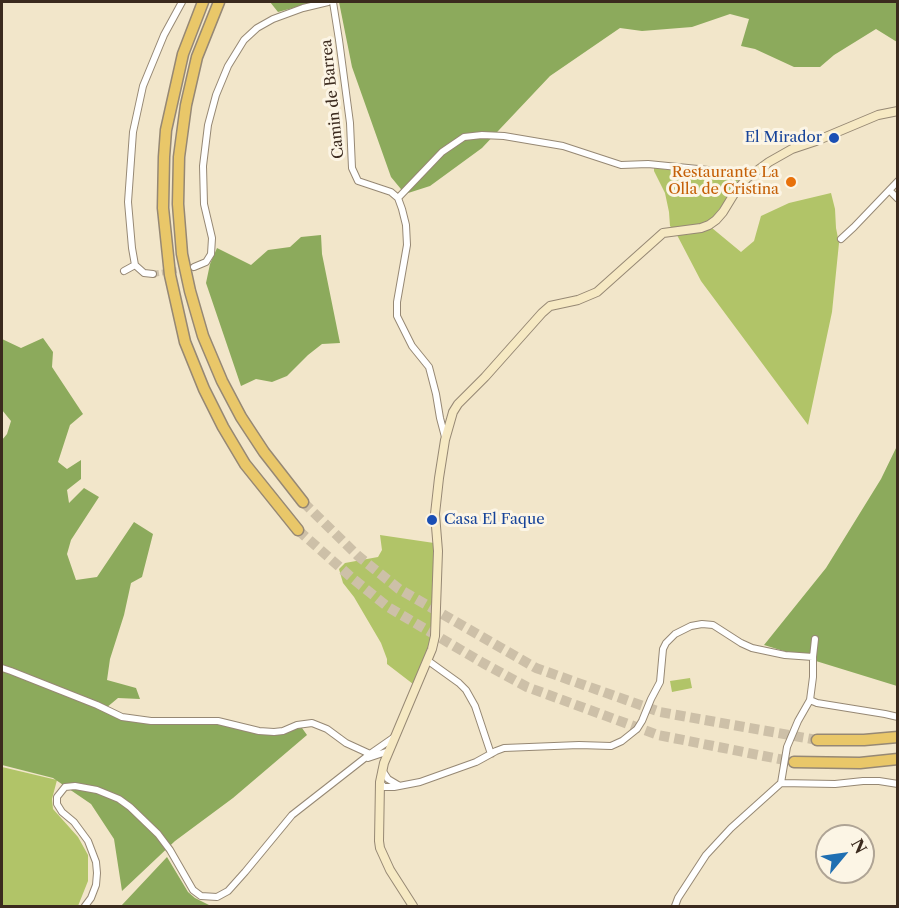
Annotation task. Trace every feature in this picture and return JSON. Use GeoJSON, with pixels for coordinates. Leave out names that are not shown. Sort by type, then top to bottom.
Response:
{"type":"FeatureCollection","features":[{"type":"Feature","properties":{"kind":"highway"},"geometry":{"type":"LineString","coordinates":[[203,2],[183,54],[166,130],[163,208],[170,275],[185,342],[204,389],[223,427],[245,464],[298,530]]}},
{"type":"Feature","properties":{"kind":"highway"},"geometry":{"type":"LineString","coordinates":[[219,2],[197,57],[185,115],[179,157],[178,204],[182,254],[203,336],[222,381],[241,417],[264,452],[303,502]]}},
{"type":"Feature","properties":{"kind":"highway"},"geometry":{"type":"LineString","coordinates":[[817,740],[897,737]]}},
{"type":"Feature","properties":{"kind":"highway"},"geometry":{"type":"LineString","coordinates":[[794,762],[860,763],[897,759]]}},
{"type":"Feature","properties":{"kind":"street"},"geometry":{"type":"LineString","coordinates":[[153,274],[144,273],[135,265],[132,248],[128,202],[133,132],[143,86],[164,35],[182,2]]}},
{"type":"Feature","properties":{"kind":"street"},"geometry":{"type":"LineString","coordinates":[[194,267],[206,262],[211,254],[212,238],[204,204],[203,166],[208,125],[216,95],[228,66],[244,40],[258,28],[273,19],[328,2]]}},
{"type":"Feature","properties":{"kind":"street","name":"Camin de Barrea"},"geometry":{"type":"LineString","coordinates":[[333,2],[350,123],[354,175],[358,181],[391,192],[398,198]]}},
{"type":"Feature","properties":{"kind":"street"},"geometry":{"type":"LineString","coordinates":[[413,906],[390,870],[380,848],[380,782],[388,752],[432,649],[436,625],[438,551],[435,514],[445,440],[453,412],[542,312],[550,306],[578,300],[597,292],[663,233],[709,225],[723,212],[747,178],[792,149],[878,115],[897,111]]}},
{"type":"Feature","properties":{"kind":"street"},"geometry":{"type":"LineString","coordinates":[[445,440],[429,367],[412,346],[397,316],[397,302],[407,245],[406,225],[398,198],[442,152],[464,137],[504,136],[563,146],[621,165],[648,164],[708,170],[747,178]]}},
{"type":"Feature","properties":{"kind":"street"},"geometry":{"type":"LineString","coordinates":[[841,239],[897,181]]}},
{"type":"Feature","properties":{"kind":"street"},"geometry":{"type":"LineString","coordinates":[[890,190],[897,199]]}},
{"type":"Feature","properties":{"kind":"street"},"geometry":{"type":"LineString","coordinates":[[124,271],[135,265]]}},
{"type":"Feature","properties":{"kind":"street"},"geometry":{"type":"LineString","coordinates":[[380,782],[395,784],[420,782],[476,762],[504,748],[611,746],[637,729],[660,682],[663,649],[666,643],[675,634],[691,626],[713,625],[752,648],[785,655],[813,657]]}},
{"type":"Feature","properties":{"kind":"street"},"geometry":{"type":"LineString","coordinates":[[781,783],[787,747],[810,700],[815,639]]}},
{"type":"Feature","properties":{"kind":"street"},"geometry":{"type":"LineString","coordinates":[[427,660],[466,690],[475,706],[491,754]]}},
{"type":"Feature","properties":{"kind":"street"},"geometry":{"type":"LineString","coordinates":[[2,668],[123,717],[151,721],[218,721],[259,731],[274,732],[312,723],[327,729],[369,757],[379,758],[388,779],[395,784]]}},
{"type":"Feature","properties":{"kind":"street"},"geometry":{"type":"LineString","coordinates":[[810,700],[897,717]]}},
{"type":"Feature","properties":{"kind":"street"},"geometry":{"type":"LineString","coordinates":[[85,906],[96,885],[96,862],[88,841],[57,804],[57,797],[65,787],[85,787],[119,799],[158,834],[193,890],[201,896],[217,897],[228,891],[246,872],[292,815],[395,736]]}},
{"type":"Feature","properties":{"kind":"street"},"geometry":{"type":"LineString","coordinates":[[377,750],[385,749],[388,752]]}},
{"type":"Feature","properties":{"kind":"street"},"geometry":{"type":"LineString","coordinates":[[369,757],[388,752]]}},
{"type":"Feature","properties":{"kind":"street"},"geometry":{"type":"LineString","coordinates":[[675,906],[706,855],[730,828],[781,783],[835,784],[871,781],[897,784]]}},
{"type":"Feature","properties":{"kind":"green space"},"geometry":{"type":"Polygon","coordinates":[[[270,2],[315,2],[278,12],[270,2]]]}},
{"type":"Feature","properties":{"kind":"green space"},"geometry":{"type":"Polygon","coordinates":[[[339,2],[897,2],[897,42],[876,29],[834,55],[820,67],[794,67],[755,49],[741,46],[749,19],[730,14],[692,27],[642,31],[620,28],[550,76],[482,148],[430,186],[405,194],[391,177],[352,67],[339,2]]]}},
{"type":"Feature","properties":{"kind":"green space"},"geometry":{"type":"Polygon","coordinates":[[[654,168],[738,180],[712,219],[693,227],[672,228],[665,193],[654,168]]]}},
{"type":"Feature","properties":{"kind":"green space"},"geometry":{"type":"Polygon","coordinates":[[[831,193],[839,243],[832,312],[808,425],[701,281],[677,235],[712,228],[741,252],[754,241],[761,216],[789,203],[831,193]]]}},
{"type":"Feature","properties":{"kind":"green space"},"geometry":{"type":"Polygon","coordinates":[[[321,235],[322,254],[340,343],[322,344],[287,376],[272,382],[256,379],[241,386],[206,283],[210,264],[217,248],[251,265],[268,250],[290,247],[301,237],[321,235]]]}},
{"type":"Feature","properties":{"kind":"green space"},"geometry":{"type":"Polygon","coordinates":[[[43,338],[53,352],[52,367],[83,414],[70,425],[58,462],[67,469],[81,460],[81,479],[67,490],[69,503],[84,488],[99,497],[71,540],[67,554],[76,580],[97,577],[134,522],[153,534],[142,577],[131,583],[110,659],[107,680],[136,688],[140,699],[118,698],[106,708],[122,718],[214,722],[259,733],[302,728],[307,735],[233,798],[175,841],[122,891],[114,839],[91,804],[53,778],[2,765],[2,440],[7,434],[11,421],[2,410],[2,339],[21,348],[43,338]]]}},
{"type":"Feature","properties":{"kind":"green space"},"geometry":{"type":"Polygon","coordinates":[[[897,446],[897,686],[764,645],[826,568],[881,479],[897,446]]]}},
{"type":"Feature","properties":{"kind":"green space"},"geometry":{"type":"Polygon","coordinates":[[[380,535],[434,543],[433,627],[428,651],[413,684],[387,664],[381,643],[354,597],[343,583],[339,569],[345,563],[378,557],[382,550],[380,535]]]}},
{"type":"Feature","properties":{"kind":"green space"},"geometry":{"type":"Polygon","coordinates":[[[690,678],[692,688],[672,692],[670,681],[690,678]]]}},
{"type":"Feature","properties":{"kind":"green space"},"geometry":{"type":"Polygon","coordinates":[[[2,767],[57,780],[52,799],[53,809],[78,837],[88,855],[88,881],[78,906],[2,906],[2,767]]]}},
{"type":"Feature","properties":{"kind":"green space"},"geometry":{"type":"Polygon","coordinates":[[[167,857],[188,892],[211,906],[121,906],[167,857]]]}},
{"type":"Feature","properties":{"kind":"tunnel"},"geometry":{"type":"LineString","coordinates":[[153,274],[185,269]]}},
{"type":"Feature","properties":{"kind":"tunnel"},"geometry":{"type":"LineString","coordinates":[[303,502],[357,555],[399,589],[536,668],[660,712],[817,740]]}},
{"type":"Feature","properties":{"kind":"tunnel"},"geometry":{"type":"LineString","coordinates":[[298,530],[388,607],[527,687],[658,735],[794,762]]}},
{"type":"Feature","properties":{"kind":"place","name":"El Mirador"},"geometry":{"type":"Point","coordinates":[834,138]}},
{"type":"Feature","properties":{"kind":"place","name":"Restaurante La Olla de Cristina"},"geometry":{"type":"Point","coordinates":[791,182]}},
{"type":"Feature","properties":{"kind":"place","name":"Casa El Faque"},"geometry":{"type":"Point","coordinates":[432,520]}}]}
